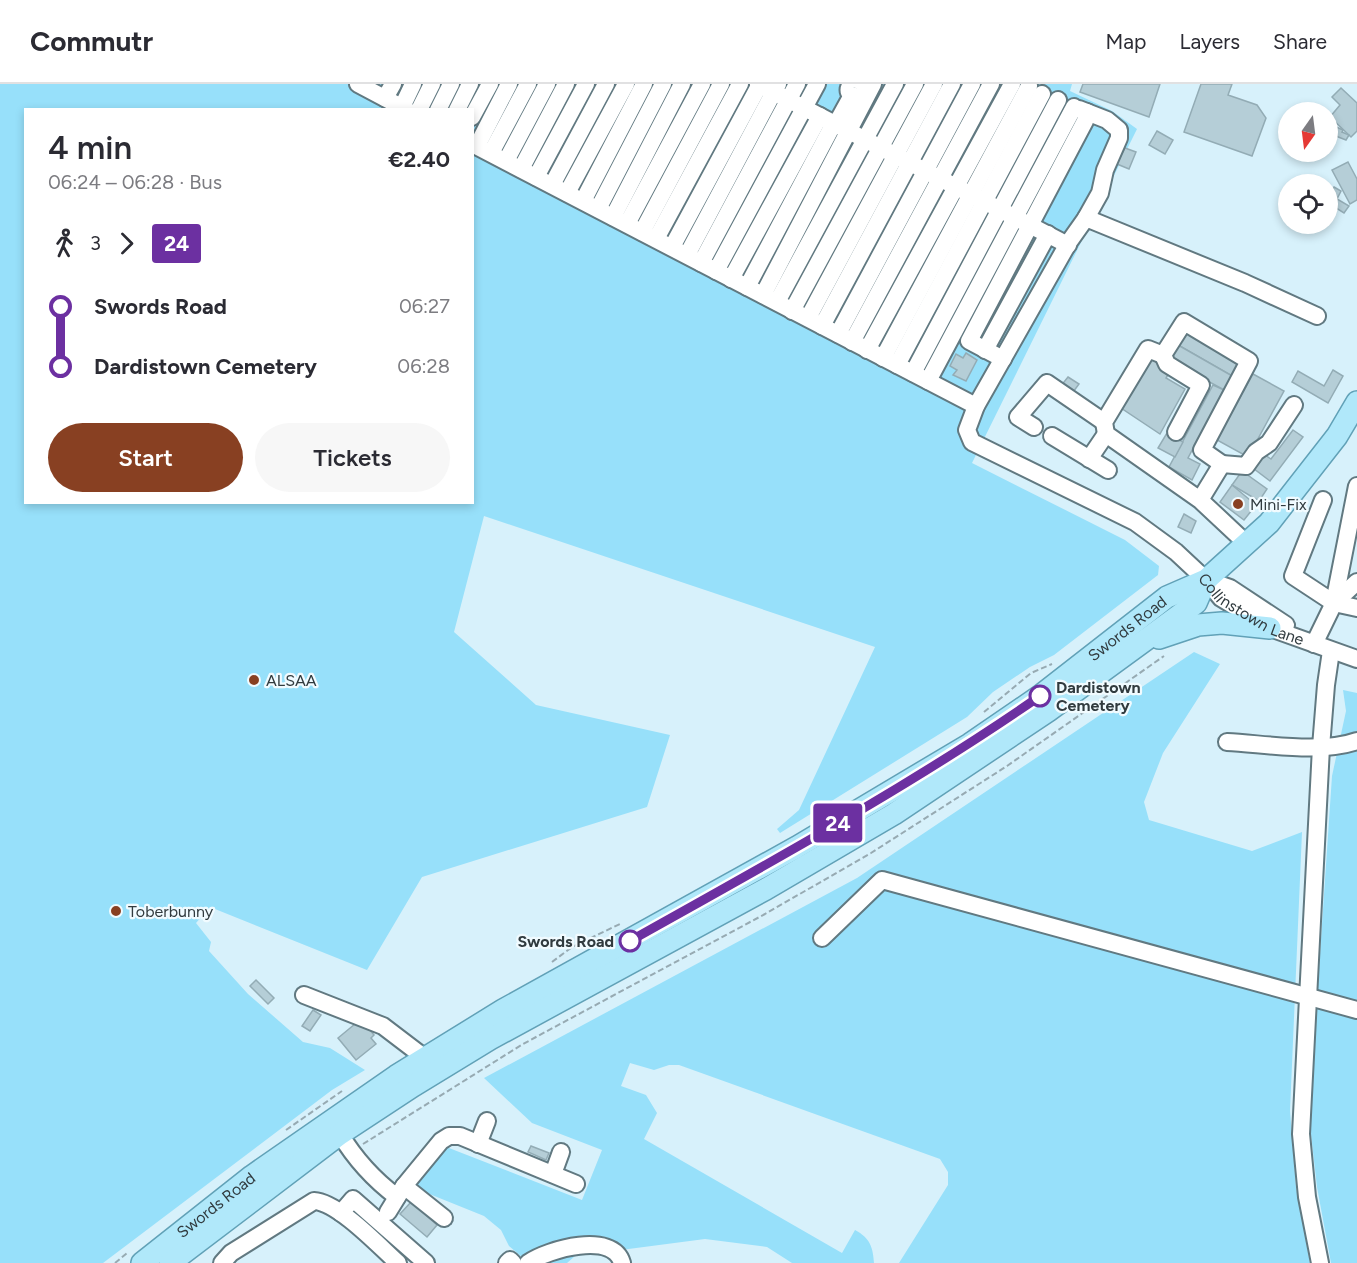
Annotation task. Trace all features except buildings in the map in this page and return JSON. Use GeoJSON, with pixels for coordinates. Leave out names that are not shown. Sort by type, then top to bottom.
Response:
{"type":"FeatureCollection","features":[{"type":"Feature","properties":{"kind":"main road","name":"Swords Road"},"geometry":{"type":"LineString","coordinates":[[142,1263],[252,1176],[334,1117],[425,1058],[502,1010],[797,848],[970,744],[1040,696],[1167,597],[1206,580],[1269,523],[1354,415]]}},
{"type":"Feature","properties":{"kind":"main road","name":"Swords Road"},"geometry":{"type":"LineString","coordinates":[[170,1263],[340,1134],[490,1039],[776,884],[894,814],[972,764],[1196,603],[1206,580]]}},
{"type":"Feature","properties":{"kind":"main road"},"geometry":{"type":"LineString","coordinates":[[1144,642],[1198,625],[1222,623],[1270,628]]}},
{"type":"Feature","properties":{"kind":"street"},"geometry":{"type":"LineString","coordinates":[[358,84],[389,91],[404,108],[413,84]]}},
{"type":"Feature","properties":{"kind":"street"},"geometry":{"type":"LineString","coordinates":[[420,108],[432,84]]}},
{"type":"Feature","properties":{"kind":"street"},"geometry":{"type":"LineString","coordinates":[[439,108],[451,84]]}},
{"type":"Feature","properties":{"kind":"street"},"geometry":{"type":"LineString","coordinates":[[458,108],[470,84]]}},
{"type":"Feature","properties":{"kind":"street"},"geometry":{"type":"LineString","coordinates":[[474,113],[490,84]]}},
{"type":"Feature","properties":{"kind":"street"},"geometry":{"type":"LineString","coordinates":[[480,148],[509,84]]}},
{"type":"Feature","properties":{"kind":"street"},"geometry":{"type":"LineString","coordinates":[[480,148],[528,84]]}},
{"type":"Feature","properties":{"kind":"street"},"geometry":{"type":"LineString","coordinates":[[514,165],[547,84]]}},
{"type":"Feature","properties":{"kind":"street"},"geometry":{"type":"LineString","coordinates":[[514,165],[566,84]]}},
{"type":"Feature","properties":{"kind":"street"},"geometry":{"type":"LineString","coordinates":[[536,177],[586,84]]}},
{"type":"Feature","properties":{"kind":"street"},"geometry":{"type":"LineString","coordinates":[[560,189],[606,84]]}},
{"type":"Feature","properties":{"kind":"street"},"geometry":{"type":"LineString","coordinates":[[560,189],[626,84]]}},
{"type":"Feature","properties":{"kind":"street"},"geometry":{"type":"LineString","coordinates":[[583,201],[644,84]]}},
{"type":"Feature","properties":{"kind":"street"},"geometry":{"type":"LineString","coordinates":[[627,224],[663,84]]}},
{"type":"Feature","properties":{"kind":"street"},"geometry":{"type":"LineString","coordinates":[[627,224],[682,84]]}},
{"type":"Feature","properties":{"kind":"street"},"geometry":{"type":"LineString","coordinates":[[627,224],[702,84]]}},
{"type":"Feature","properties":{"kind":"street"},"geometry":{"type":"LineString","coordinates":[[627,224],[721,84]]}},
{"type":"Feature","properties":{"kind":"street"},"geometry":{"type":"LineString","coordinates":[[627,224],[740,84]]}},
{"type":"Feature","properties":{"kind":"street"},"geometry":{"type":"LineString","coordinates":[[770,88],[797,84]]}},
{"type":"Feature","properties":{"kind":"street"},"geometry":{"type":"LineString","coordinates":[[792,310],[841,127],[817,84]]}},
{"type":"Feature","properties":{"kind":"street"},"geometry":{"type":"LineString","coordinates":[[724,275],[841,127],[895,84]]}},
{"type":"Feature","properties":{"kind":"street"},"geometry":{"type":"LineString","coordinates":[[747,287],[841,127],[915,84]]}},
{"type":"Feature","properties":{"kind":"street"},"geometry":{"type":"LineString","coordinates":[[917,167],[934,84]]}},
{"type":"Feature","properties":{"kind":"street"},"geometry":{"type":"LineString","coordinates":[[853,342],[917,167],[952,84]]}},
{"type":"Feature","properties":{"kind":"street"},"geometry":{"type":"LineString","coordinates":[[815,322],[972,84]]}},
{"type":"Feature","properties":{"kind":"street"},"geometry":{"type":"LineString","coordinates":[[917,167],[991,84]]}},
{"type":"Feature","properties":{"kind":"street"},"geometry":{"type":"LineString","coordinates":[[686,255],[770,88]]}},
{"type":"Feature","properties":{"kind":"street"},"geometry":{"type":"LineString","coordinates":[[686,255],[770,88]]}},
{"type":"Feature","properties":{"kind":"street"},"geometry":{"type":"LineString","coordinates":[[770,88],[1068,245]]}},
{"type":"Feature","properties":{"kind":"street"},"geometry":{"type":"LineString","coordinates":[[770,299],[857,88]]}},
{"type":"Feature","properties":{"kind":"street"},"geometry":{"type":"LineString","coordinates":[[853,342],[955,186],[1034,90]]}},
{"type":"Feature","properties":{"kind":"street"},"geometry":{"type":"LineString","coordinates":[[1034,90],[1107,120],[1119,130],[1119,138],[1105,170],[1100,193],[976,406],[967,430],[972,442],[1135,522],[1176,552],[1206,580]]}},
{"type":"Feature","properties":{"kind":"street"},"geometry":{"type":"LineString","coordinates":[[890,361],[1034,90]]}},
{"type":"Feature","properties":{"kind":"street"},"geometry":{"type":"LineString","coordinates":[[928,381],[1008,213],[1034,90]]}},
{"type":"Feature","properties":{"kind":"street"},"geometry":{"type":"LineString","coordinates":[[913,373],[1008,213],[1081,109]]}},
{"type":"Feature","properties":{"kind":"street"},"geometry":{"type":"LineString","coordinates":[[1003,359],[969,341],[1031,225],[1081,109]]}},
{"type":"Feature","properties":{"kind":"street"},"geometry":{"type":"LineString","coordinates":[[480,148],[976,406]]}},
{"type":"Feature","properties":{"kind":"street"},"geometry":{"type":"LineString","coordinates":[[1086,218],[1245,283],[1317,316]]}},
{"type":"Feature","properties":{"kind":"street"},"geometry":{"type":"LineString","coordinates":[[985,350],[1048,234]]}},
{"type":"Feature","properties":{"kind":"street"},"geometry":{"type":"LineString","coordinates":[[1163,355],[1184,322],[1249,361],[1202,450],[1222,464],[1246,466],[1256,452],[1269,443],[1294,405]]}},
{"type":"Feature","properties":{"kind":"street"},"geometry":{"type":"LineString","coordinates":[[1089,459],[1148,349],[1163,355],[1167,364],[1201,385],[1176,432]]}},
{"type":"Feature","properties":{"kind":"street"},"geometry":{"type":"LineString","coordinates":[[1035,428],[1018,417],[1047,383],[1200,500],[1247,544]]}},
{"type":"Feature","properties":{"kind":"street"},"geometry":{"type":"LineString","coordinates":[[1052,436],[1108,470]]}},
{"type":"Feature","properties":{"kind":"street"},"geometry":{"type":"LineString","coordinates":[[1200,500],[1222,464]]}},
{"type":"Feature","properties":{"kind":"street"},"geometry":{"type":"LineString","coordinates":[[1314,644],[1334,603],[1357,486]]}},
{"type":"Feature","properties":{"kind":"street"},"geometry":{"type":"LineString","coordinates":[[1323,500],[1293,576],[1334,603],[1357,609]]}},
{"type":"Feature","properties":{"kind":"street","name":"Collinstown Lane"},"geometry":{"type":"LineString","coordinates":[[1206,580],[1221,598],[1270,628],[1357,659]]}},
{"type":"Feature","properties":{"kind":"street","name":"Collinstown Lane"},"geometry":{"type":"LineString","coordinates":[[1206,580],[1230,588],[1314,644]]}},
{"type":"Feature","properties":{"kind":"street"},"geometry":{"type":"LineString","coordinates":[[1334,603],[1357,582]]}},
{"type":"Feature","properties":{"kind":"street"},"geometry":{"type":"LineString","coordinates":[[1320,1263],[1307,1197],[1301,1134],[1306,996],[1321,747],[1331,651]]}},
{"type":"Feature","properties":{"kind":"street"},"geometry":{"type":"LineString","coordinates":[[1227,742],[1321,747],[1344,746],[1357,741]]}},
{"type":"Feature","properties":{"kind":"street"},"geometry":{"type":"LineString","coordinates":[[822,939],[882,880],[1357,1010]]}},
{"type":"Feature","properties":{"kind":"street"},"geometry":{"type":"LineString","coordinates":[[304,995],[383,1026],[425,1058]]}},
{"type":"Feature","properties":{"kind":"street"},"geometry":{"type":"LineString","coordinates":[[478,1144],[486,1121]]}},
{"type":"Feature","properties":{"kind":"street"},"geometry":{"type":"LineString","coordinates":[[340,1134],[351,1152],[375,1180],[401,1192],[444,1218]]}},
{"type":"Feature","properties":{"kind":"street"},"geometry":{"type":"LineString","coordinates":[[388,1212],[401,1192],[445,1138],[460,1137],[576,1184]]}},
{"type":"Feature","properties":{"kind":"street"},"geometry":{"type":"LineString","coordinates":[[553,1174],[561,1152]]}},
{"type":"Feature","properties":{"kind":"street"},"geometry":{"type":"LineString","coordinates":[[341,1213],[353,1199],[426,1263]]}},
{"type":"Feature","properties":{"kind":"street"},"geometry":{"type":"LineString","coordinates":[[222,1263],[231,1253],[306,1204],[320,1202],[341,1213],[398,1263]]}},
{"type":"Feature","properties":{"kind":"street"},"geometry":{"type":"LineString","coordinates":[[528,1263],[547,1252],[600,1246],[612,1248],[619,1253],[622,1263]]}},
{"type":"Feature","properties":{"kind":"street"},"geometry":{"type":"LineString","coordinates":[[507,1263],[510,1260],[513,1263]]}},
{"type":"Feature","properties":{"kind":"path"},"geometry":{"type":"LineString","coordinates":[[351,1152],[432,1098],[523,1044],[774,910],[863,858],[1007,766],[1136,674]]}},
{"type":"Feature","properties":{"kind":"shaded area","name":"ALSAA"},"geometry":{"type":"Polygon","coordinates":[[[0,84],[1072,84],[1070,91],[1112,111],[1137,129],[972,463],[1125,540],[1159,566],[1158,575],[1054,655],[1030,667],[993,692],[967,717],[780,833],[777,829],[799,810],[875,647],[484,516],[454,632],[536,705],[670,735],[647,807],[422,877],[367,970],[210,907],[196,923],[211,942],[209,951],[248,994],[303,1042],[330,1048],[365,1070],[332,1090],[103,1263],[0,1263],[0,84]]]}},
{"type":"Feature","properties":{"kind":"shaded area"},"geometry":{"type":"Polygon","coordinates":[[[1194,652],[1220,664],[1163,753],[1144,802],[1149,820],[1252,851],[1302,832],[1290,1111],[1296,1187],[1310,1263],[899,1263],[948,1185],[948,1172],[940,1159],[679,1065],[669,1065],[654,1070],[630,1063],[621,1086],[646,1095],[657,1113],[644,1139],[842,1253],[855,1230],[870,1244],[874,1263],[792,1263],[767,1247],[705,1239],[575,1256],[567,1263],[529,1263],[509,1246],[501,1230],[484,1216],[417,1189],[416,1179],[443,1148],[449,1148],[582,1200],[602,1150],[532,1123],[484,1078],[857,878],[1194,652]]]}},
{"type":"Feature","properties":{"kind":"shaded area"},"geometry":{"type":"Polygon","coordinates":[[[1343,690],[1357,693],[1357,1263],[1331,1263],[1317,1187],[1309,1117],[1332,776],[1346,711],[1343,690]]]}},
{"type":"Feature","properties":{"kind":"bus line","name":"24"},"geometry":{"type":"LineString","coordinates":[[630,941],[797,848],[970,744],[1040,696]]}},
{"type":"Feature","properties":{"kind":"place","name":"Mini-Fix"},"geometry":{"type":"Point","coordinates":[1238,504]}},
{"type":"Feature","properties":{"kind":"place","name":"ALSAA"},"geometry":{"type":"Point","coordinates":[254,680]}},
{"type":"Feature","properties":{"kind":"place","name":"Dardistown Cemetery"},"geometry":{"type":"Point","coordinates":[1040,696]}},
{"type":"Feature","properties":{"kind":"place","name":"Toberbunny"},"geometry":{"type":"Point","coordinates":[116,911]}},
{"type":"Feature","properties":{"kind":"place","name":"Swords Road"},"geometry":{"type":"Point","coordinates":[630,941]}}]}
